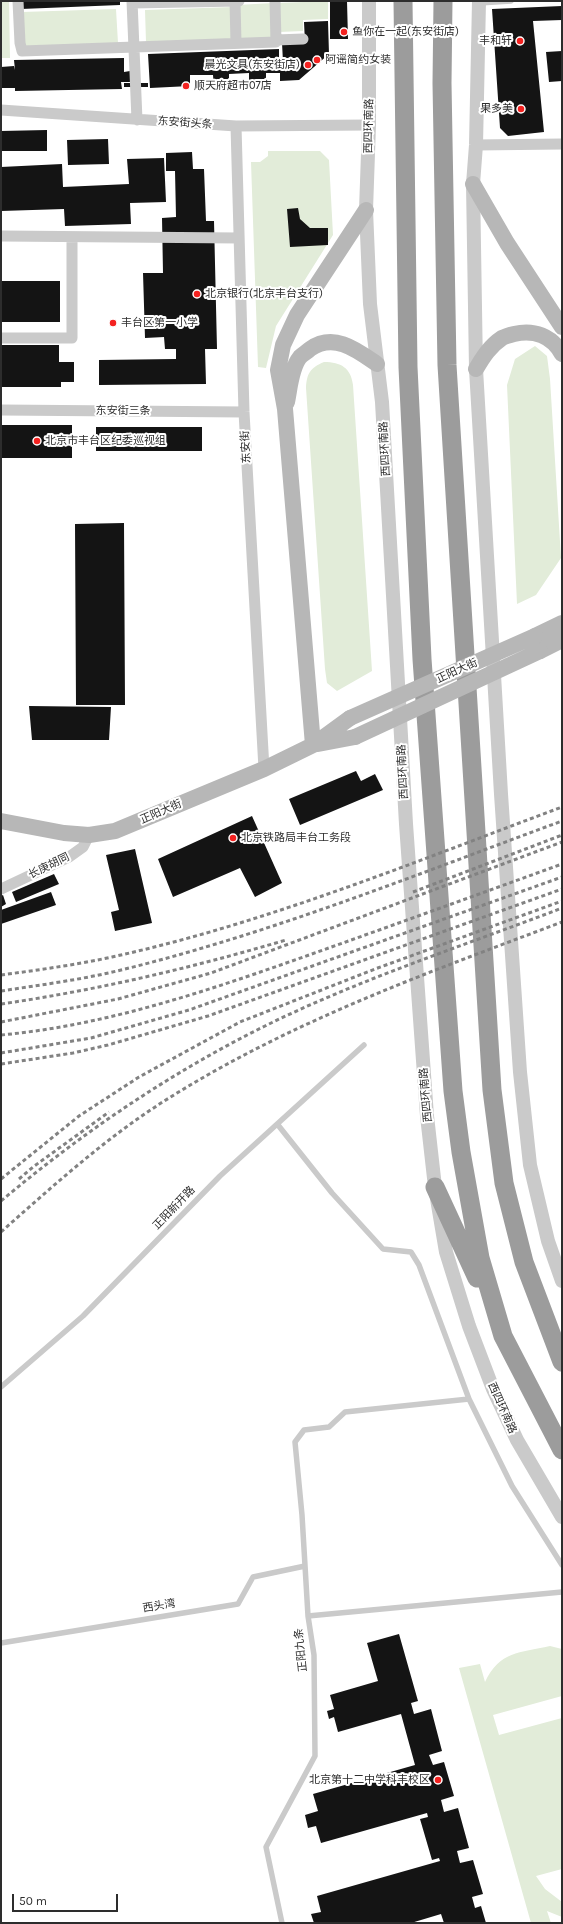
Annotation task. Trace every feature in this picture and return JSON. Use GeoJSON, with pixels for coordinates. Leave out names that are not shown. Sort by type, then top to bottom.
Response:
{"type":"FeatureCollection","features":[{"type":"Feature","properties":{"kind":"highway"},"geometry":{"type":"LineString","coordinates":[[403,1],[408,367],[422,659],[453,1090],[461,1152],[480,1258],[503,1336]]}},
{"type":"Feature","properties":{"kind":"highway"},"geometry":{"type":"LineString","coordinates":[[443,1],[442,82],[447,366],[492,1090],[504,1183],[524,1262],[562,1362]]}},
{"type":"Feature","properties":{"kind":"highway"},"geometry":{"type":"LineString","coordinates":[[442,82],[454,1]]}},
{"type":"Feature","properties":{"kind":"highway"},"geometry":{"type":"LineString","coordinates":[[435,1187],[503,1336],[562,1450]]}},
{"type":"Feature","properties":{"kind":"main road"},"geometry":{"type":"LineString","coordinates":[[473,184],[562,327]]}},
{"type":"Feature","properties":{"kind":"main road"},"geometry":{"type":"LineString","coordinates":[[313,745],[285,409],[278,370],[283,345],[297,315],[366,210]]}},
{"type":"Feature","properties":{"kind":"main road"},"geometry":{"type":"LineString","coordinates":[[476,369],[488,350],[504,337],[524,332],[540,334],[557,345],[562,354]]}},
{"type":"Feature","properties":{"kind":"main road"},"geometry":{"type":"LineString","coordinates":[[285,409],[292,375],[300,357],[316,345],[336,341],[355,348],[377,364]]}},
{"type":"Feature","properties":{"kind":"main road","name":"正阳大街"},"geometry":{"type":"LineString","coordinates":[[1,822],[64,833],[89,835],[115,831],[264,769],[313,745],[350,718],[562,623]]}},
{"type":"Feature","properties":{"kind":"main road","name":"正阳大街"},"geometry":{"type":"LineString","coordinates":[[313,745],[355,737],[562,640]]}},
{"type":"Feature","properties":{"kind":"street"},"geometry":{"type":"LineString","coordinates":[[18,1],[20,44],[22,51],[236,44],[303,39]]}},
{"type":"Feature","properties":{"kind":"street"},"geometry":{"type":"LineString","coordinates":[[235,1],[236,44]]}},
{"type":"Feature","properties":{"kind":"street"},"geometry":{"type":"LineString","coordinates":[[137,120],[132,2],[239,1]]}},
{"type":"Feature","properties":{"kind":"street"},"geometry":{"type":"LineString","coordinates":[[275,1],[276,40]]}},
{"type":"Feature","properties":{"kind":"street","name":"西四环南路"},"geometry":{"type":"LineString","coordinates":[[369,1],[369,125],[366,210],[370,304],[382,402],[406,824],[425,1092],[435,1187],[446,1252],[469,1326],[491,1382],[517,1440],[562,1517]]}},
{"type":"Feature","properties":{"kind":"street"},"geometry":{"type":"LineString","coordinates":[[479,2],[476,145],[473,184],[476,369],[501,794],[520,1072],[530,1165],[548,1241],[562,1281]]}},
{"type":"Feature","properties":{"kind":"street","name":"东安街头条"},"geometry":{"type":"LineString","coordinates":[[1,110],[236,126],[369,125]]}},
{"type":"Feature","properties":{"kind":"street","name":"东安街"},"geometry":{"type":"LineString","coordinates":[[236,126],[244,412],[264,769]]}},
{"type":"Feature","properties":{"kind":"street"},"geometry":{"type":"LineString","coordinates":[[476,145],[562,144]]}},
{"type":"Feature","properties":{"kind":"street"},"geometry":{"type":"LineString","coordinates":[[1,236],[239,238]]}},
{"type":"Feature","properties":{"kind":"street"},"geometry":{"type":"LineString","coordinates":[[1,338],[72,338],[72,237]]}},
{"type":"Feature","properties":{"kind":"street","name":"东安街三条"},"geometry":{"type":"LineString","coordinates":[[1,410],[244,412]]}},
{"type":"Feature","properties":{"kind":"street","name":"长庚胡同"},"geometry":{"type":"LineString","coordinates":[[1,889],[69,858],[83,847],[89,835]]}},
{"type":"Feature","properties":{"kind":"lane"},"geometry":{"type":"LineString","coordinates":[[479,2],[510,1]]}},
{"type":"Feature","properties":{"kind":"lane","name":"正阳新开路"},"geometry":{"type":"LineString","coordinates":[[1,1387],[83,1316],[220,1176],[278,1125],[304,1099],[364,1045]]}},
{"type":"Feature","properties":{"kind":"lane"},"geometry":{"type":"LineString","coordinates":[[278,1125],[332,1193],[383,1249],[411,1252],[419,1265],[469,1399],[512,1486],[562,1565]]}},
{"type":"Feature","properties":{"kind":"lane"},"geometry":{"type":"LineString","coordinates":[[308,1616],[295,1442],[304,1430],[329,1427],[345,1412],[469,1399]]}},
{"type":"Feature","properties":{"kind":"lane","name":"西头湾"},"geometry":{"type":"LineString","coordinates":[[1,1643],[238,1604],[253,1577],[305,1566]]}},
{"type":"Feature","properties":{"kind":"lane","name":"正阳九条"},"geometry":{"type":"LineString","coordinates":[[282,1923],[266,1847],[315,1756],[314,1654],[308,1616],[562,1592]]}},
{"type":"Feature","properties":{"kind":"green space"},"geometry":{"type":"Polygon","coordinates":[[[1,1],[9,1],[10,58],[1,58],[1,1]]]}},
{"type":"Feature","properties":{"kind":"green space"},"geometry":{"type":"Polygon","coordinates":[[[328,1],[328,19],[303,20],[303,31],[279,32],[278,3],[328,1]]]}},
{"type":"Feature","properties":{"kind":"green space"},"geometry":{"type":"Polygon","coordinates":[[[273,3],[274,38],[238,39],[237,5],[273,3]]]}},
{"type":"Feature","properties":{"kind":"green space"},"geometry":{"type":"Polygon","coordinates":[[[233,7],[234,39],[146,42],[145,10],[233,7]]]}},
{"type":"Feature","properties":{"kind":"green space"},"geometry":{"type":"Polygon","coordinates":[[[116,9],[118,43],[24,47],[22,12],[116,9]]]}},
{"type":"Feature","properties":{"kind":"green space"},"geometry":{"type":"Polygon","coordinates":[[[268,151],[320,151],[329,160],[333,235],[276,326],[266,368],[258,367],[251,162],[260,162],[268,156],[268,151]]]}},
{"type":"Feature","properties":{"kind":"green space"},"geometry":{"type":"Polygon","coordinates":[[[535,346],[547,356],[550,379],[561,558],[536,595],[517,604],[507,385],[515,359],[535,346]]]}},
{"type":"Feature","properties":{"kind":"green space"},"geometry":{"type":"Polygon","coordinates":[[[324,362],[335,363],[344,367],[350,374],[353,385],[372,671],[337,691],[327,683],[325,669],[306,388],[307,378],[312,369],[324,362]]]}},
{"type":"Feature","properties":{"kind":"green space"},"geometry":{"type":"Polygon","coordinates":[[[550,1646],[562,1649],[562,1696],[493,1715],[499,1735],[562,1718],[562,1869],[536,1876],[545,1889],[562,1902],[562,1917],[547,1911],[551,1923],[531,1923],[459,1668],[480,1664],[485,1682],[497,1664],[504,1659],[520,1652],[550,1646]]]}},
{"type":"Feature","properties":{"kind":"building"},"geometry":{"type":"Polygon","coordinates":[[[21,1],[120,1],[120,5],[21,9],[21,1]]]}},
{"type":"Feature","properties":{"kind":"building"},"geometry":{"type":"Polygon","coordinates":[[[330,1],[347,1],[348,39],[330,39],[330,1]]]}},
{"type":"Feature","properties":{"kind":"building"},"geometry":{"type":"Polygon","coordinates":[[[562,6],[562,20],[533,21],[544,132],[508,136],[500,128],[492,9],[562,6]]]}},
{"type":"Feature","properties":{"kind":"building"},"geometry":{"type":"Polygon","coordinates":[[[328,21],[329,54],[299,80],[280,81],[280,73],[266,73],[266,86],[249,87],[249,73],[229,74],[229,88],[214,88],[213,75],[190,75],[190,86],[150,88],[148,54],[279,49],[279,63],[283,62],[282,43],[305,43],[304,22],[328,21]]]}},
{"type":"Feature","properties":{"kind":"building"},"geometry":{"type":"Polygon","coordinates":[[[562,51],[562,81],[549,82],[546,52],[562,51]]]}},
{"type":"Feature","properties":{"kind":"building"},"geometry":{"type":"Polygon","coordinates":[[[124,58],[124,72],[130,71],[130,82],[121,82],[122,89],[15,91],[15,88],[1,88],[1,67],[14,66],[15,70],[14,60],[124,58]]]}},
{"type":"Feature","properties":{"kind":"building"},"geometry":{"type":"Polygon","coordinates":[[[124,83],[148,83],[148,87],[124,87],[124,83]]]}},
{"type":"Feature","properties":{"kind":"building"},"geometry":{"type":"Polygon","coordinates":[[[47,130],[47,151],[1,151],[1,131],[47,130]]]}},
{"type":"Feature","properties":{"kind":"building"},"geometry":{"type":"Polygon","coordinates":[[[108,139],[109,164],[68,165],[67,140],[108,139]]]}},
{"type":"Feature","properties":{"kind":"building"},"geometry":{"type":"Polygon","coordinates":[[[192,152],[193,169],[204,169],[206,221],[214,221],[217,349],[205,349],[206,384],[99,385],[99,360],[176,359],[176,349],[165,349],[164,337],[145,338],[143,273],[163,273],[162,218],[176,217],[175,171],[166,171],[166,153],[192,152]]]}},
{"type":"Feature","properties":{"kind":"building"},"geometry":{"type":"Polygon","coordinates":[[[164,158],[166,202],[130,203],[131,224],[65,226],[64,209],[1,211],[1,167],[62,164],[63,187],[129,184],[127,159],[164,158]]]}},
{"type":"Feature","properties":{"kind":"building"},"geometry":{"type":"Polygon","coordinates":[[[298,208],[300,219],[310,228],[328,228],[328,245],[290,247],[287,209],[298,208]]]}},
{"type":"Feature","properties":{"kind":"building"},"geometry":{"type":"Polygon","coordinates":[[[1,281],[60,281],[60,322],[1,322],[1,281]]]}},
{"type":"Feature","properties":{"kind":"building"},"geometry":{"type":"Polygon","coordinates":[[[1,345],[59,345],[59,362],[74,362],[74,382],[61,382],[61,387],[1,387],[1,345]]]}},
{"type":"Feature","properties":{"kind":"building","name":"北京市丰台区纪委巡视组"},"geometry":{"type":"Polygon","coordinates":[[[1,425],[72,425],[72,458],[1,458],[1,425]]]}},
{"type":"Feature","properties":{"kind":"building"},"geometry":{"type":"Polygon","coordinates":[[[96,427],[202,427],[202,451],[96,451],[96,427]]]}},
{"type":"Feature","properties":{"kind":"building"},"geometry":{"type":"Polygon","coordinates":[[[124,523],[125,705],[76,705],[75,524],[124,523]]]}},
{"type":"Feature","properties":{"kind":"building"},"geometry":{"type":"Polygon","coordinates":[[[29,706],[111,707],[109,740],[32,740],[29,706]]]}},
{"type":"Feature","properties":{"kind":"building"},"geometry":{"type":"Polygon","coordinates":[[[356,771],[361,781],[375,774],[383,790],[300,825],[289,799],[356,771]]]}},
{"type":"Feature","properties":{"kind":"building","name":"北京铁路局丰台工务段"},"geometry":{"type":"Polygon","coordinates":[[[252,816],[282,883],[255,897],[240,868],[173,897],[158,859],[252,816]]]}},
{"type":"Feature","properties":{"kind":"building"},"geometry":{"type":"Polygon","coordinates":[[[135,849],[152,923],[115,931],[111,912],[119,910],[106,855],[135,849]]]}},
{"type":"Feature","properties":{"kind":"building"},"geometry":{"type":"Polygon","coordinates":[[[54,874],[59,884],[16,902],[12,892],[54,874]]]}},
{"type":"Feature","properties":{"kind":"building"},"geometry":{"type":"Polygon","coordinates":[[[51,892],[56,905],[1,924],[1,910],[51,892]]]}},
{"type":"Feature","properties":{"kind":"building"},"geometry":{"type":"Polygon","coordinates":[[[3,895],[6,904],[1,907],[1,896],[3,895]]]}},
{"type":"Feature","properties":{"kind":"building"},"geometry":{"type":"Polygon","coordinates":[[[399,1634],[418,1701],[411,1703],[414,1714],[431,1709],[442,1751],[429,1755],[433,1765],[444,1762],[454,1796],[441,1800],[444,1812],[458,1808],[469,1848],[457,1851],[460,1863],[473,1860],[483,1894],[472,1897],[475,1908],[481,1906],[486,1923],[444,1923],[441,1914],[411,1923],[314,1923],[311,1914],[321,1912],[317,1896],[440,1861],[439,1858],[432,1860],[420,1819],[428,1817],[427,1813],[321,1843],[316,1826],[308,1828],[305,1815],[318,1811],[313,1794],[415,1765],[401,1714],[338,1732],[334,1717],[329,1719],[327,1711],[334,1709],[330,1695],[378,1681],[367,1643],[399,1634]]]}},
{"type":"Feature","properties":{"kind":"railway"},"geometry":{"type":"LineString","coordinates":[[1,975],[112,957],[227,927],[340,890],[562,807]]}},
{"type":"Feature","properties":{"kind":"railway"},"geometry":{"type":"LineString","coordinates":[[1,991],[74,980],[117,971],[230,940],[342,902],[562,821]]}},
{"type":"Feature","properties":{"kind":"railway"},"geometry":{"type":"LineString","coordinates":[[413,892],[562,835]]}},
{"type":"Feature","properties":{"kind":"railway"},"geometry":{"type":"LineString","coordinates":[[1,1022],[118,999],[211,973],[562,842]]}},
{"type":"Feature","properties":{"kind":"railway"},"geometry":{"type":"LineString","coordinates":[[1,1035],[83,1023],[164,1003],[204,991],[284,964],[562,864]]}},
{"type":"Feature","properties":{"kind":"railway"},"geometry":{"type":"LineString","coordinates":[[1,1053],[91,1038],[189,1010],[562,877]]}},
{"type":"Feature","properties":{"kind":"railway"},"geometry":{"type":"LineString","coordinates":[[1,1064],[73,1053],[108,1045],[208,1016],[562,889]]}},
{"type":"Feature","properties":{"kind":"railway"},"geometry":{"type":"LineString","coordinates":[[1,1179],[79,1116],[139,1077],[240,1022],[375,969],[562,901]]}},
{"type":"Feature","properties":{"kind":"railway"},"geometry":{"type":"LineString","coordinates":[[1,1201],[95,1128],[161,1084],[230,1044],[265,1026],[338,993],[562,908]]}},
{"type":"Feature","properties":{"kind":"railway"},"geometry":{"type":"LineString","coordinates":[[1,1232],[124,1128],[169,1098],[216,1070],[263,1045],[361,1000],[562,922]]}},
{"type":"Feature","properties":{"kind":"railway"},"geometry":{"type":"LineString","coordinates":[[1,1004],[109,985],[180,969],[286,940]]}},
{"type":"Feature","properties":{"kind":"railway"},"geometry":{"type":"LineString","coordinates":[[19,1179],[33,1167],[109,1112]]}},
{"type":"Feature","properties":{"kind":"place","name":"鱼你在一起(东安街店)"},"geometry":{"type":"Point","coordinates":[344,32]}},
{"type":"Feature","properties":{"kind":"place","name":"丰和轩"},"geometry":{"type":"Point","coordinates":[520,41]}},
{"type":"Feature","properties":{"kind":"place","name":"阿谣简约女装"},"geometry":{"type":"Point","coordinates":[317,60]}},
{"type":"Feature","properties":{"kind":"place","name":"晨光文具(东安街店)"},"geometry":{"type":"Point","coordinates":[308,65]}},
{"type":"Feature","properties":{"kind":"place","name":"顺天府超市07店"},"geometry":{"type":"Point","coordinates":[186,86]}},
{"type":"Feature","properties":{"kind":"place","name":"果多美"},"geometry":{"type":"Point","coordinates":[521,109]}},
{"type":"Feature","properties":{"kind":"place","name":"北京银行(北京丰台支行)"},"geometry":{"type":"Point","coordinates":[197,294]}},
{"type":"Feature","properties":{"kind":"place","name":"丰台区第一小学"},"geometry":{"type":"Point","coordinates":[113,323]}},
{"type":"Feature","properties":{"kind":"place","name":"北京市丰台区纪委巡视组"},"geometry":{"type":"Point","coordinates":[37,441]}},
{"type":"Feature","properties":{"kind":"place","name":"北京铁路局丰台工务段"},"geometry":{"type":"Point","coordinates":[233,838]}},
{"type":"Feature","properties":{"kind":"place","name":"北京第十二中学科丰校区"},"geometry":{"type":"Point","coordinates":[438,1780]}}]}
